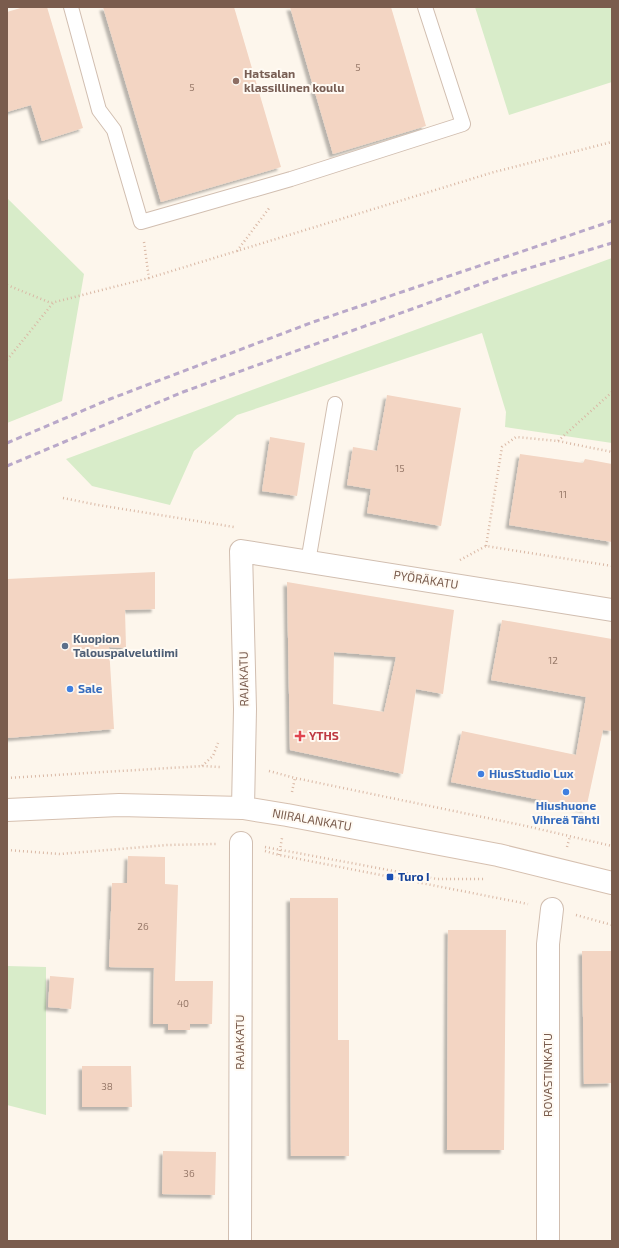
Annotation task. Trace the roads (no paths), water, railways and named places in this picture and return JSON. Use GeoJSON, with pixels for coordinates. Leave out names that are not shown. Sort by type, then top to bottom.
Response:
{"type":"FeatureCollection","features":[{"type":"Feature","properties":{"kind":"street","name":"PYÖRÄKATU"},"geometry":{"type":"LineString","coordinates":[[241,551],[612,610]]}},
{"type":"Feature","properties":{"kind":"street","name":"RAJAKATU"},"geometry":{"type":"LineString","coordinates":[[241,551],[245,709],[243,808]]}},
{"type":"Feature","properties":{"kind":"street","name":"NIIRALANKATU"},"geometry":{"type":"LineString","coordinates":[[7,810],[118,805],[243,808],[287,815],[498,856],[612,884]]}},
{"type":"Feature","properties":{"kind":"street","name":"RAJAKATU"},"geometry":{"type":"LineString","coordinates":[[240,1241],[241,843]]}},
{"type":"Feature","properties":{"kind":"street","name":"ROVASTINKATU"},"geometry":{"type":"LineString","coordinates":[[548,1241],[548,944],[552,909]]}},
{"type":"Feature","properties":{"kind":"lane"},"geometry":{"type":"LineString","coordinates":[[71,7],[99,110],[114,130],[142,222],[291,179],[463,124],[426,7]]}},
{"type":"Feature","properties":{"kind":"lane"},"geometry":{"type":"LineString","coordinates":[[308,562],[335,404]]}},
{"type":"Feature","properties":{"kind":"railway"},"geometry":{"type":"LineString","coordinates":[[7,443],[110,399],[313,322],[612,221]]}},
{"type":"Feature","properties":{"kind":"railway"},"geometry":{"type":"LineString","coordinates":[[7,466],[183,392],[503,276],[612,243]]}},
{"type":"Feature","properties":{"kind":"place","name":"Hatsalan klassillinen koulu"},"geometry":{"type":"Point","coordinates":[236,81]}},
{"type":"Feature","properties":{"kind":"place","name":"Kuopion Talouspalvelutiimi"},"geometry":{"type":"Point","coordinates":[65,646]}},
{"type":"Feature","properties":{"kind":"place","name":"Sale"},"geometry":{"type":"Point","coordinates":[70,689]}},
{"type":"Feature","properties":{"kind":"place","name":"YTHS"},"geometry":{"type":"Point","coordinates":[300,736]}},
{"type":"Feature","properties":{"kind":"place","name":"HiusStudio Lux"},"geometry":{"type":"Point","coordinates":[481,774]}},
{"type":"Feature","properties":{"kind":"place","name":"Hiushuone Vihreä Tähti"},"geometry":{"type":"Point","coordinates":[566,792]}},
{"type":"Feature","properties":{"kind":"place","name":"Turo I"},"geometry":{"type":"Point","coordinates":[390,877]}}]}
